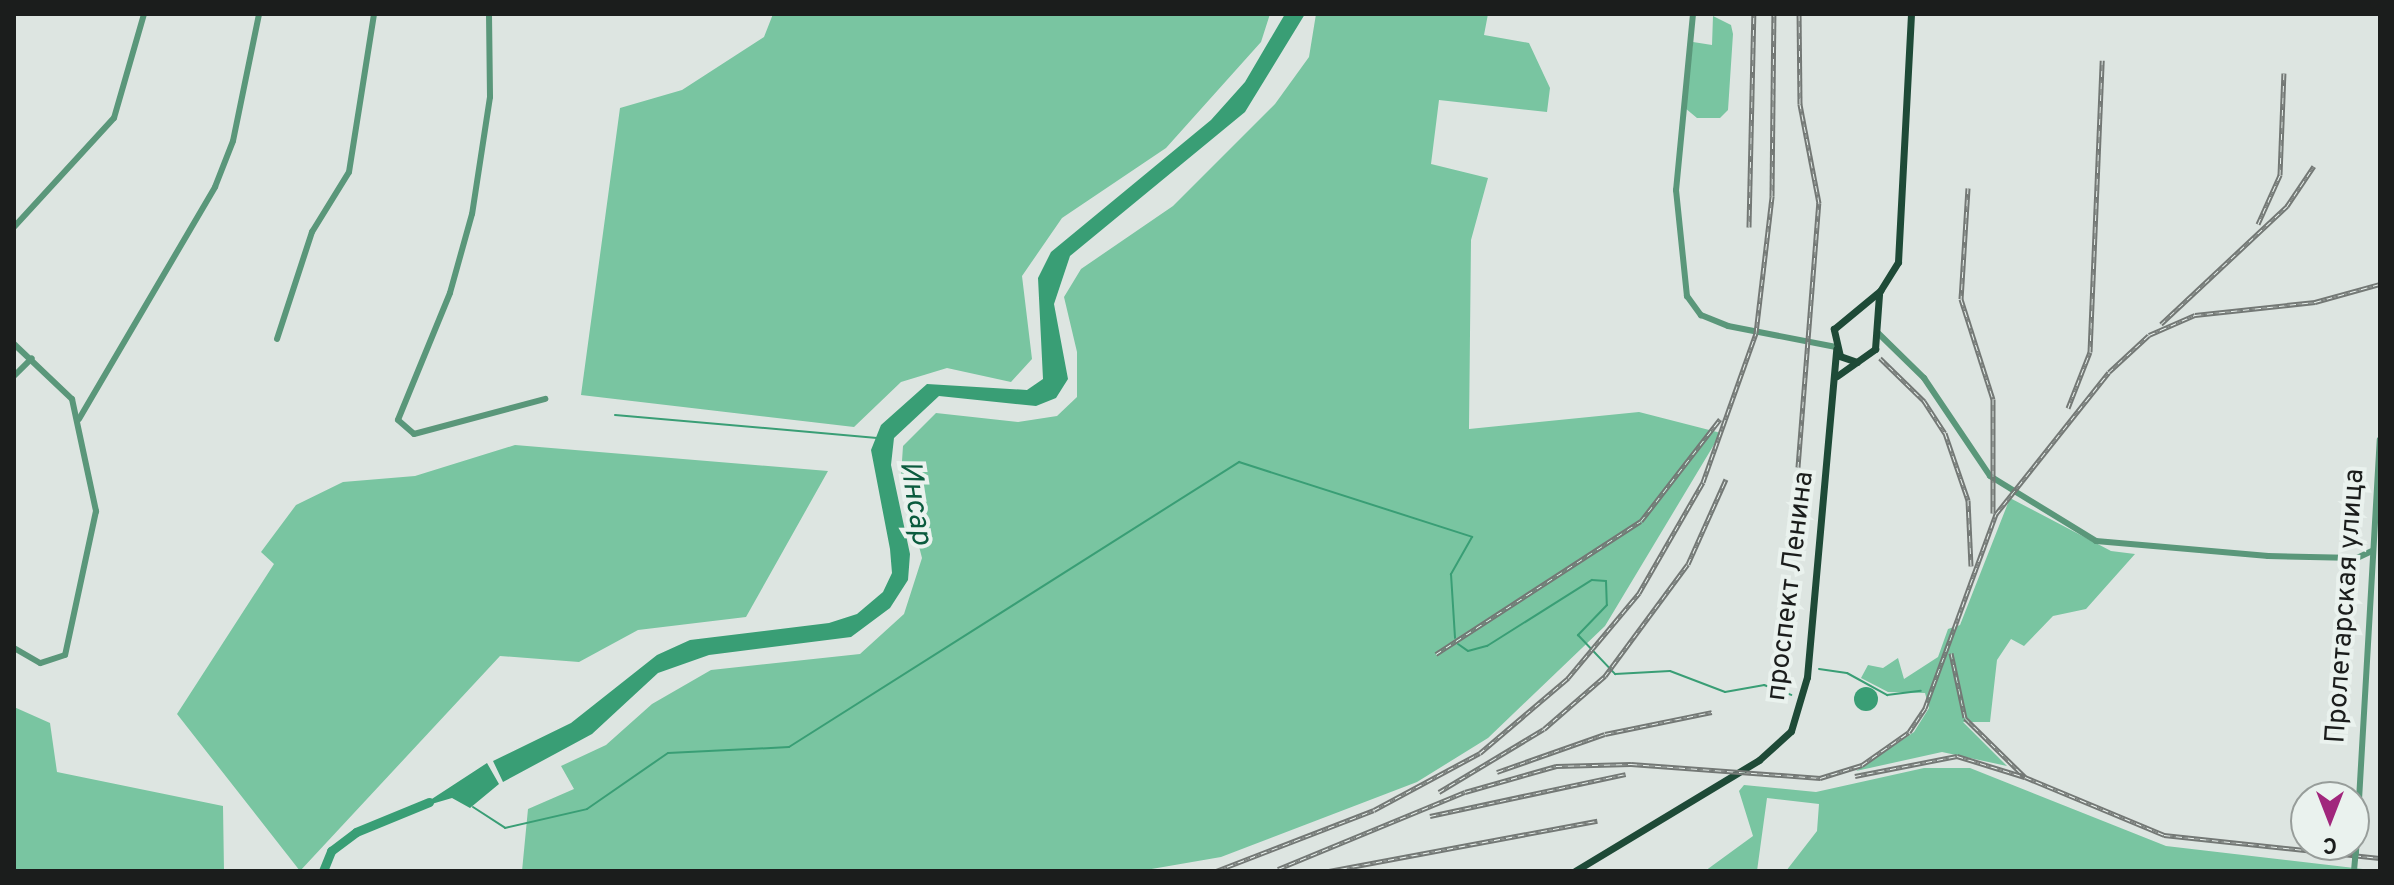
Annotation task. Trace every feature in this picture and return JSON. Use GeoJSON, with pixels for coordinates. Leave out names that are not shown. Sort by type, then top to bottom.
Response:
{"type":"FeatureCollection","features":[{"type":"Feature","properties":{"kind":"main road"},"geometry":{"type":"LineString","coordinates":[[1857,362],[1836,348],[1834,329],[1880,291],[1896,269],[1901,242],[1911,14]]}},
{"type":"Feature","properties":{"kind":"main road"},"geometry":{"type":"LineString","coordinates":[[1837,378],[1870,355],[1880,291]]}},
{"type":"Feature","properties":{"kind":"main road"},"geometry":{"type":"LineString","coordinates":[[1855,312],[1876,329]]}},
{"type":"Feature","properties":{"kind":"main road","name":"проспект Ленина"},"geometry":{"type":"LineString","coordinates":[[1575,871],[1785,740],[1803,696],[1837,378],[1836,348]]}},
{"type":"Feature","properties":{"kind":"street"},"geometry":{"type":"LineString","coordinates":[[14,227],[114,118],[144,14]]}},
{"type":"Feature","properties":{"kind":"street"},"geometry":{"type":"LineString","coordinates":[[79,419],[215,187],[233,141],[259,14]]}},
{"type":"Feature","properties":{"kind":"street"},"geometry":{"type":"LineString","coordinates":[[277,339],[312,232],[349,172],[374,14]]}},
{"type":"Feature","properties":{"kind":"street"},"geometry":{"type":"LineString","coordinates":[[489,14],[483,165],[450,293],[398,420],[414,434],[545,399]]}},
{"type":"Feature","properties":{"kind":"street"},"geometry":{"type":"LineString","coordinates":[[1693,14],[1676,190],[1687,296],[1701,315],[1728,326],[1821,341],[1836,348]]}},
{"type":"Feature","properties":{"kind":"street"},"geometry":{"type":"LineString","coordinates":[[1821,341],[1834,329]]}},
{"type":"Feature","properties":{"kind":"street"},"geometry":{"type":"LineString","coordinates":[[1876,329],[1896,353],[1924,378],[1990,476],[2096,541],[2268,556],[2357,558],[2372,551]]}},
{"type":"Feature","properties":{"kind":"street"},"geometry":{"type":"LineString","coordinates":[[14,344],[72,399],[79,419],[96,511],[65,655],[40,663],[14,648]]}},
{"type":"Feature","properties":{"kind":"street"},"geometry":{"type":"LineString","coordinates":[[1870,355],[1896,353]]}},
{"type":"Feature","properties":{"kind":"street"},"geometry":{"type":"LineString","coordinates":[[14,376],[32,358]]}},
{"type":"Feature","properties":{"kind":"street","name":"Пролетарская улица"},"geometry":{"type":"LineString","coordinates":[[2354,871],[2380,440]]}},
{"type":"Feature","properties":{"kind":"shaded area"},"geometry":{"type":"Polygon","coordinates":[[[773,14],[1270,14],[1261,42],[1166,148],[1062,218],[1022,276],[1032,359],[1011,382],[947,368],[901,382],[854,427],[581,395],[620,108],[682,90],[764,37],[773,14]]]}},
{"type":"Feature","properties":{"kind":"shaded area"},"geometry":{"type":"Polygon","coordinates":[[[1285,14],[1305,14],[1245,112],[1070,256],[1054,304],[1068,379],[1056,398],[1036,406],[939,396],[894,438],[891,465],[910,554],[908,580],[890,608],[851,637],[709,655],[658,673],[592,734],[503,782],[493,761],[571,723],[657,655],[690,640],[829,623],[857,614],[883,592],[892,573],[890,549],[871,450],[881,425],[927,384],[1027,390],[1043,379],[1038,278],[1051,252],[1211,120],[1245,82],[1285,14]]]}},
{"type":"Feature","properties":{"kind":"shaded area"},"geometry":{"type":"Polygon","coordinates":[[[1316,14],[1488,14],[1484,35],[1529,43],[1550,88],[1547,112],[1439,100],[1431,164],[1488,178],[1471,240],[1469,429],[1639,412],[1721,433],[1605,626],[1488,738],[1417,782],[1221,857],[1140,871],[522,871],[528,809],[574,789],[561,766],[606,745],[652,704],[711,670],[860,654],[904,614],[922,558],[901,476],[903,446],[936,413],[1018,422],[1057,416],[1077,397],[1077,352],[1064,297],[1081,269],[1173,206],[1275,104],[1309,57],[1316,14]]]}},
{"type":"Feature","properties":{"kind":"shaded area"},"geometry":{"type":"Polygon","coordinates":[[[1713,16],[1731,25],[1733,34],[1728,110],[1720,118],[1697,118],[1685,108],[1693,42],[1712,45],[1713,16]]]}},
{"type":"Feature","properties":{"kind":"shaded area"},"geometry":{"type":"Polygon","coordinates":[[[515,445],[828,471],[746,617],[638,630],[579,662],[500,656],[300,871],[177,714],[274,564],[261,552],[296,505],[343,482],[415,476],[515,445]]]}},
{"type":"Feature","properties":{"kind":"shaded area"},"geometry":{"type":"Polygon","coordinates":[[[2010,498],[2111,551],[2135,554],[2086,609],[2053,616],[2024,646],[2011,639],[1997,660],[1990,722],[1963,722],[2007,766],[1942,752],[1856,771],[1914,732],[1929,708],[1925,693],[1888,692],[1861,678],[1868,665],[1883,668],[1898,658],[1904,679],[1938,657],[1948,629],[1960,625],[2010,498]]]}},
{"type":"Feature","properties":{"kind":"shaded area"},"geometry":{"type":"Polygon","coordinates":[[[1866,687],[1874,691],[1878,699],[1874,707],[1866,711],[1858,707],[1854,699],[1858,691],[1866,687]]]}},
{"type":"Feature","properties":{"kind":"shaded area"},"geometry":{"type":"Polygon","coordinates":[[[14,707],[50,723],[57,772],[223,806],[224,871],[14,871],[14,707]]]}},
{"type":"Feature","properties":{"kind":"shaded area"},"geometry":{"type":"Polygon","coordinates":[[[487,763],[499,784],[470,808],[452,798],[418,808],[487,763]]]}},
{"type":"Feature","properties":{"kind":"shaded area"},"geometry":{"type":"Polygon","coordinates":[[[1924,768],[1970,768],[2166,846],[2380,871],[1786,871],[1817,831],[1819,804],[1767,798],[1757,871],[1705,871],[1753,836],[1739,791],[1744,785],[1816,792],[1924,768]]]}},
{"type":"Feature","properties":{"kind":"waterway"},"geometry":{"type":"LineString","coordinates":[[615,415],[877,438]]}},
{"type":"Feature","properties":{"kind":"waterway"},"geometry":{"type":"LineString","coordinates":[[473,807],[505,828],[587,809],[668,753],[789,747],[1239,462],[1472,537],[1451,574],[1455,638]]}},
{"type":"Feature","properties":{"kind":"waterway"},"geometry":{"type":"LineString","coordinates":[[1458,644],[1468,651],[1487,646],[1592,580],[1606,581],[1607,605],[1578,635],[1615,674],[1670,671],[1725,692],[1764,685],[1791,695]]}},
{"type":"Feature","properties":{"kind":"waterway"},"geometry":{"type":"LineString","coordinates":[[1819,669],[1847,673],[1887,695],[1921,691]]}},
{"type":"Feature","properties":{"kind":"waterway","name":"Инсар"},"geometry":{"type":"LineString","coordinates":[[323,871],[331,851],[356,832],[429,802]]}},
{"type":"Feature","properties":{"kind":"railway"},"geometry":{"type":"LineString","coordinates":[[1749,227],[1754,14]]}},
{"type":"Feature","properties":{"kind":"railway"},"geometry":{"type":"LineString","coordinates":[[1216,871],[1374,810],[1480,753],[1568,678],[1639,593],[1703,482],[1756,333],[1772,196],[1774,14]]}},
{"type":"Feature","properties":{"kind":"railway"},"geometry":{"type":"LineString","coordinates":[[1798,467],[1819,203],[1800,104],[1799,14]]}},
{"type":"Feature","properties":{"kind":"railway"},"geometry":{"type":"LineString","coordinates":[[2068,408],[2090,352],[2102,60]]}},
{"type":"Feature","properties":{"kind":"railway"},"geometry":{"type":"LineString","coordinates":[[2258,224],[2280,175],[2284,73]]}},
{"type":"Feature","properties":{"kind":"railway"},"geometry":{"type":"LineString","coordinates":[[2161,324],[2287,206],[2314,166]]}},
{"type":"Feature","properties":{"kind":"railway"},"geometry":{"type":"LineString","coordinates":[[1968,188],[1961,299],[1993,399],[1993,513]]}},
{"type":"Feature","properties":{"kind":"railway"},"geometry":{"type":"LineString","coordinates":[[1278,869],[1465,792],[1556,766],[1631,764],[1820,778],[1862,765],[1909,732],[1925,708],[1996,514],[2109,372],[2149,335],[2195,315],[2315,302],[2380,284]]}},
{"type":"Feature","properties":{"kind":"railway"},"geometry":{"type":"LineString","coordinates":[[1880,358],[1924,401],[1945,433],[1968,500],[1971,566]]}},
{"type":"Feature","properties":{"kind":"railway"},"geometry":{"type":"LineString","coordinates":[[1436,654],[1641,521],[1720,419]]}},
{"type":"Feature","properties":{"kind":"railway"},"geometry":{"type":"LineString","coordinates":[[1439,792],[1544,729],[1605,676],[1688,564],[1726,479]]}},
{"type":"Feature","properties":{"kind":"railway"},"geometry":{"type":"LineString","coordinates":[[1951,653],[1965,718],[2025,777],[2164,835],[2380,858]]}},
{"type":"Feature","properties":{"kind":"railway"},"geometry":{"type":"LineString","coordinates":[[1497,772],[1605,734],[1712,712]]}},
{"type":"Feature","properties":{"kind":"railway"},"geometry":{"type":"LineString","coordinates":[[1855,776],[1957,756],[2025,777]]}},
{"type":"Feature","properties":{"kind":"railway"},"geometry":{"type":"LineString","coordinates":[[1430,816],[1626,774]]}},
{"type":"Feature","properties":{"kind":"railway"},"geometry":{"type":"LineString","coordinates":[[1329,871],[1597,821]]}}]}
